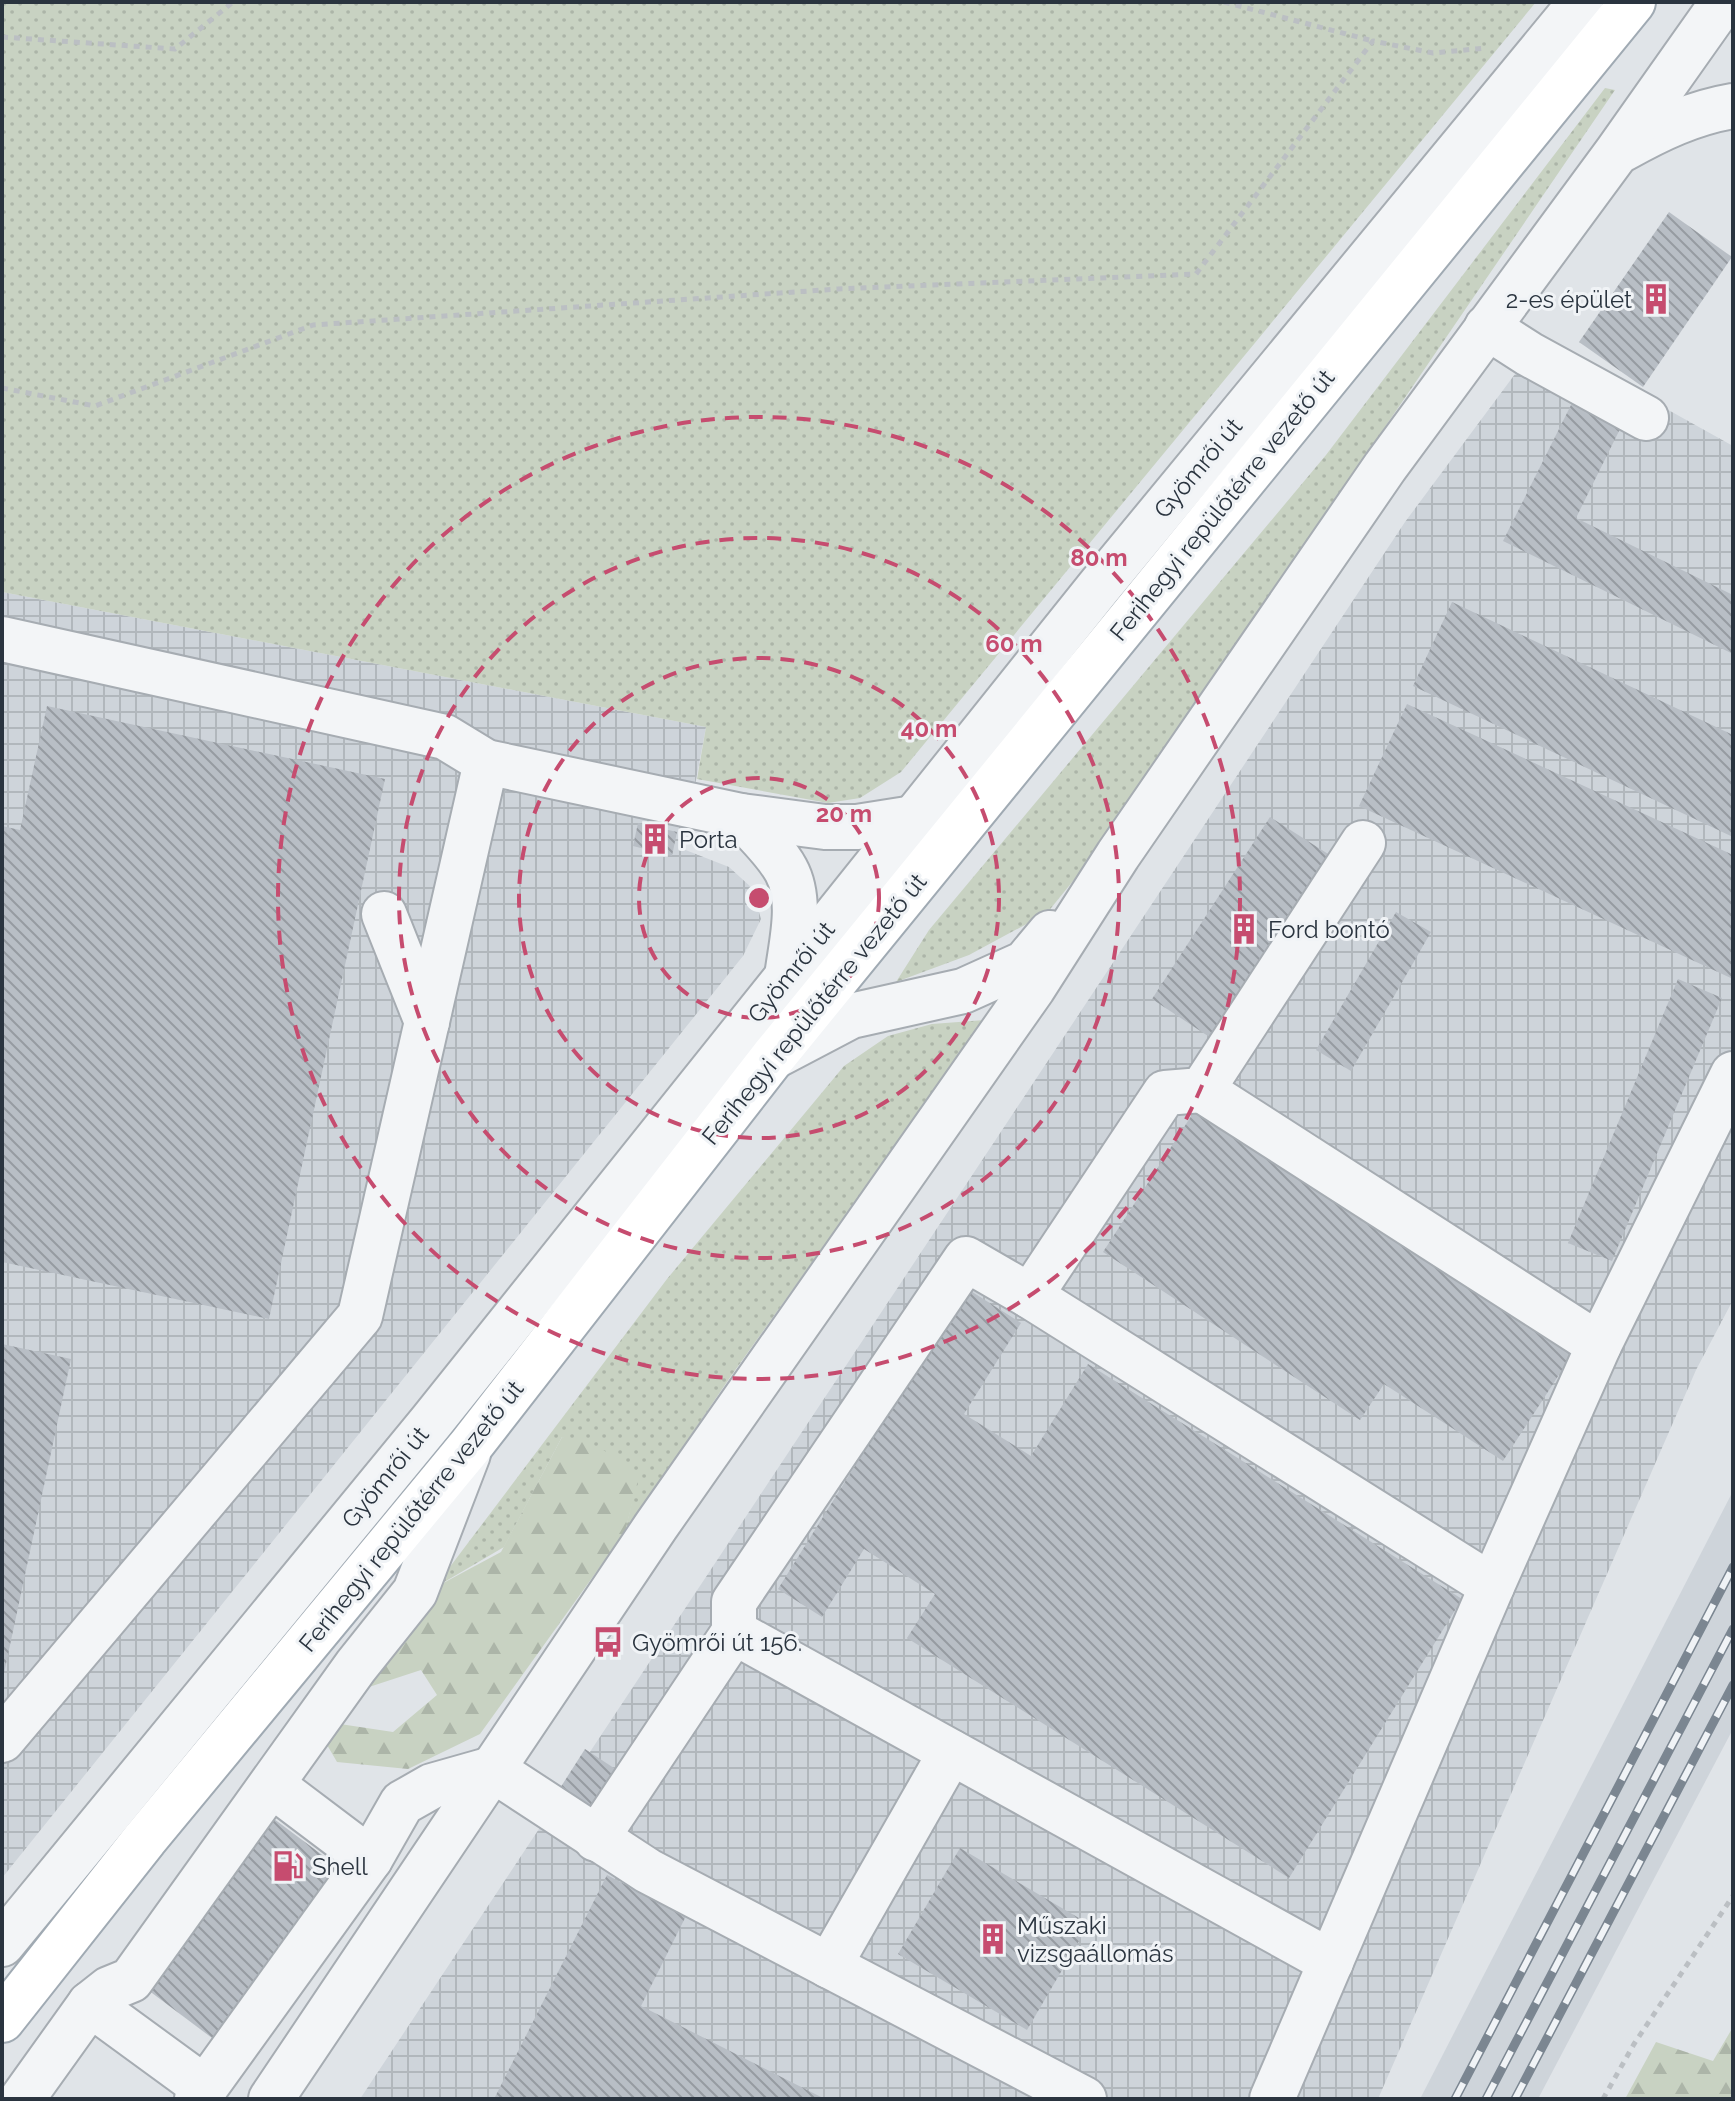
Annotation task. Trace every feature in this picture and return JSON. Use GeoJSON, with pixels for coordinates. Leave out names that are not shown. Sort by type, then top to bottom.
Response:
{"type":"FeatureCollection","features":[{"type":"Feature","properties":{"kind":"main road","name":"Ferihegyi repülőtérre vezető út"},"geometry":{"type":"LineString","coordinates":[[2,2020],[145,1839],[471,1445],[773,1057],[1633,2]]}},
{"type":"Feature","properties":{"kind":"street","name":"Gyömrői út"},"geometry":{"type":"LineString","coordinates":[[2,1944],[292,1591],[1098,588],[1581,2]]}},
{"type":"Feature","properties":{"kind":"street","name":"Gyömrői út"},"geometry":{"type":"LineString","coordinates":[[271,2099],[656,1526],[1033,988],[1118,855],[1376,480],[1723,2]]}},
{"type":"Feature","properties":{"kind":"street"},"geometry":{"type":"LineString","coordinates":[[1617,152],[1666,125],[1710,110],[1733,106]]}},
{"type":"Feature","properties":{"kind":"street"},"geometry":{"type":"LineString","coordinates":[[1487,327],[1646,418]]}},
{"type":"Feature","properties":{"kind":"street"},"geometry":{"type":"LineString","coordinates":[[2,639],[445,737],[486,762],[741,816],[825,827],[857,827],[914,818]]}},
{"type":"Feature","properties":{"kind":"street"},"geometry":{"type":"LineString","coordinates":[[2,1740],[16,1704],[360,1316],[486,762]]}},
{"type":"Feature","properties":{"kind":"street"},"geometry":{"type":"LineString","coordinates":[[741,816],[786,869],[793,887],[794,911],[787,977]]}},
{"type":"Feature","properties":{"kind":"street"},"geometry":{"type":"LineString","coordinates":[[1202,1090],[1363,843]]}},
{"type":"Feature","properties":{"kind":"street","name":"Gyömrői út"},"geometry":{"type":"LineString","coordinates":[[773,1057],[851,1016],[963,991],[1025,963],[1118,855]]}},
{"type":"Feature","properties":{"kind":"street"},"geometry":{"type":"LineString","coordinates":[[384,914],[427,1022]]}},
{"type":"Feature","properties":{"kind":"street"},"geometry":{"type":"LineString","coordinates":[[1272,2099],[1599,1345],[1733,1074]]}},
{"type":"Feature","properties":{"kind":"street"},"geometry":{"type":"LineString","coordinates":[[1030,1296],[1165,1093],[1202,1090],[1599,1345]]}},
{"type":"Feature","properties":{"kind":"street"},"geometry":{"type":"LineString","coordinates":[[596,1839],[734,1632],[734,1602],[966,1259],[1492,1586]]}},
{"type":"Feature","properties":{"kind":"street"},"geometry":{"type":"LineString","coordinates":[[22,2099],[90,2004],[109,1989],[131,1980],[356,1666],[415,1592],[471,1445]]}},
{"type":"Feature","properties":{"kind":"street"},"geometry":{"type":"LineString","coordinates":[[145,1839],[292,1591]]}},
{"type":"Feature","properties":{"kind":"street"},"geometry":{"type":"LineString","coordinates":[[734,1632],[1331,1962]]}},
{"type":"Feature","properties":{"kind":"street"},"geometry":{"type":"LineString","coordinates":[[829,1966],[951,1752]]}},
{"type":"Feature","properties":{"kind":"street"},"geometry":{"type":"LineString","coordinates":[[90,2004],[201,2094],[370,1859],[402,1803],[432,1786],[492,1769],[648,1871],[1084,2099]]}},
{"type":"Feature","properties":{"kind":"street"},"geometry":{"type":"LineString","coordinates":[[272,1785],[370,1859]]}},
{"type":"Feature","properties":{"kind":"path"},"geometry":{"type":"LineString","coordinates":[[2,37],[175,49],[233,2]]}},
{"type":"Feature","properties":{"kind":"path"},"geometry":{"type":"LineString","coordinates":[[1224,2],[1373,41],[1433,53],[1550,42]]}},
{"type":"Feature","properties":{"kind":"path"},"geometry":{"type":"LineString","coordinates":[[2,388],[95,406],[313,325],[838,289],[1196,274],[1373,41]]}},
{"type":"Feature","properties":{"kind":"path"},"geometry":{"type":"LineString","coordinates":[[1603,2099],[1634,2044],[1733,1896]]}},
{"type":"Feature","properties":{"kind":"shaded area"},"geometry":{"type":"Polygon","coordinates":[[[1541,339],[1733,446],[1733,1300],[1696,1370],[1378,2099],[360,2099],[1405,522],[1541,339]]]}},
{"type":"Feature","properties":{"kind":"shaded area"},"geometry":{"type":"Polygon","coordinates":[[[2,592],[706,727],[683,849],[729,867],[752,888],[761,919],[743,956],[2,1878],[2,592]]]}},
{"type":"Feature","properties":{"kind":"shaded area"},"geometry":{"type":"Polygon","coordinates":[[[1733,1491],[1733,1729],[1538,2099],[1420,2099],[1733,1491]]]}},
{"type":"Feature","properties":{"kind":"green space"},"geometry":{"type":"Polygon","coordinates":[[[2,2],[1536,2],[901,772],[860,798],[828,803],[697,779],[706,727],[2,592],[2,2]]]}},
{"type":"Feature","properties":{"kind":"green space"},"geometry":{"type":"Polygon","coordinates":[[[1605,88],[1615,90],[1086,865],[1047,913],[969,955],[896,982],[929,930],[1326,455],[1605,88]]]}},
{"type":"Feature","properties":{"kind":"green space"},"geometry":{"type":"Polygon","coordinates":[[[985,1020],[731,1376],[625,1532],[637,1480],[562,1437],[504,1547],[434,1588],[667,1279],[844,1066],[888,1036],[932,1024],[985,1020]]]}},
{"type":"Feature","properties":{"kind":"green space"},"geometry":{"type":"Polygon","coordinates":[[[562,1437],[604,1451],[638,1480],[625,1532],[480,1734],[408,1769],[337,1762],[323,1738],[340,1724],[393,1732],[437,1695],[421,1670],[369,1687],[434,1588],[501,1552],[562,1437]]]}},
{"type":"Feature","properties":{"kind":"green space"},"geometry":{"type":"Polygon","coordinates":[[[1733,2027],[1733,2099],[1625,2099],[1656,2042],[1713,2061],[1733,2027]]]}},
{"type":"Feature","properties":{"kind":"building","name":"2-es épület"},"geometry":{"type":"Polygon","coordinates":[[[1669,212],[1732,257],[1643,387],[1579,342],[1669,212]]]}},
{"type":"Feature","properties":{"kind":"building"},"geometry":{"type":"Polygon","coordinates":[[[1572,403],[1621,427],[1576,518],[1733,595],[1733,654],[1503,541],[1572,403]]]}},
{"type":"Feature","properties":{"kind":"building"},"geometry":{"type":"Polygon","coordinates":[[[1452,602],[1733,735],[1733,837],[1413,686],[1452,602]]]}},
{"type":"Feature","properties":{"kind":"building"},"geometry":{"type":"Polygon","coordinates":[[[1407,704],[1733,855],[1733,979],[1359,806],[1407,704]]]}},
{"type":"Feature","properties":{"kind":"building"},"geometry":{"type":"Polygon","coordinates":[[[47,706],[385,779],[269,1319],[2,1262],[2,826],[20,830],[47,706]]]}},
{"type":"Feature","properties":{"kind":"building","name":"Ford bontó"},"geometry":{"type":"Polygon","coordinates":[[[1270,817],[1336,859],[1217,1042],[1152,999],[1270,817]]]}},
{"type":"Feature","properties":{"kind":"building","name":"Porta"},"geometry":{"type":"Polygon","coordinates":[[[638,823],[677,832],[672,856],[633,846],[638,823]]]}},
{"type":"Feature","properties":{"kind":"building"},"geometry":{"type":"Polygon","coordinates":[[[1396,912],[1431,932],[1351,1071],[1316,1050],[1396,912]]]}},
{"type":"Feature","properties":{"kind":"building"},"geometry":{"type":"Polygon","coordinates":[[[1678,979],[1722,998],[1612,1261],[1568,1243],[1678,979]]]}},
{"type":"Feature","properties":{"kind":"building"},"geometry":{"type":"Polygon","coordinates":[[[1199,1104],[1575,1350],[1503,1461],[1384,1384],[1360,1420],[1103,1252],[1199,1104]]]}},
{"type":"Feature","properties":{"kind":"building"},"geometry":{"type":"Polygon","coordinates":[[[966,1288],[1021,1323],[964,1414],[1031,1456],[1088,1364],[1462,1599],[1289,1878],[907,1638],[935,1594],[864,1549],[822,1617],[778,1589],[966,1288]]]}},
{"type":"Feature","properties":{"kind":"building"},"geometry":{"type":"Polygon","coordinates":[[[2,1344],[71,1359],[3,1678],[2,1678],[2,1344]]]}},
{"type":"Feature","properties":{"kind":"building"},"geometry":{"type":"Polygon","coordinates":[[[585,1749],[623,1774],[594,1821],[555,1796],[585,1749]]]}},
{"type":"Feature","properties":{"kind":"building"},"geometry":{"type":"Polygon","coordinates":[[[270,1816],[341,1869],[244,2062],[120,1969],[270,1816]]]}},
{"type":"Feature","properties":{"kind":"building","name":"Műszaki vizsgaállomás"},"geometry":{"type":"Polygon","coordinates":[[[960,1848],[1089,1924],[1027,2030],[898,1954],[960,1848]]]}},
{"type":"Feature","properties":{"kind":"building"},"geometry":{"type":"Polygon","coordinates":[[[607,1875],[686,1916],[641,2006],[825,2099],[494,2099],[607,1875]]]}},
{"type":"Feature","properties":{"kind":"railway"},"geometry":{"type":"LineString","coordinates":[[1455,2099],[1733,1567]]}},
{"type":"Feature","properties":{"kind":"railway"},"geometry":{"type":"LineString","coordinates":[[1486,2099],[1733,1629]]}},
{"type":"Feature","properties":{"kind":"railway"},"geometry":{"type":"LineString","coordinates":[[1515,2099],[1733,1685]]}},
{"type":"Feature","properties":{"kind":"place","name":"2-es épület"},"geometry":{"type":"Point","coordinates":[1656,299]}},
{"type":"Feature","properties":{"kind":"place","name":"Porta"},"geometry":{"type":"Point","coordinates":[655,839]}},
{"type":"Feature","properties":{"kind":"place","name":"Ford bontó"},"geometry":{"type":"Point","coordinates":[1244,929]}},
{"type":"Feature","properties":{"kind":"place","name":"Gyömrői út 156."},"geometry":{"type":"Point","coordinates":[608,1642]}},
{"type":"Feature","properties":{"kind":"place","name":"Shell"},"geometry":{"type":"Point","coordinates":[288,1866]}},
{"type":"Feature","properties":{"kind":"place","name":"Műszaki vizsgaállomás"},"geometry":{"type":"Point","coordinates":[993,1939]}}]}
